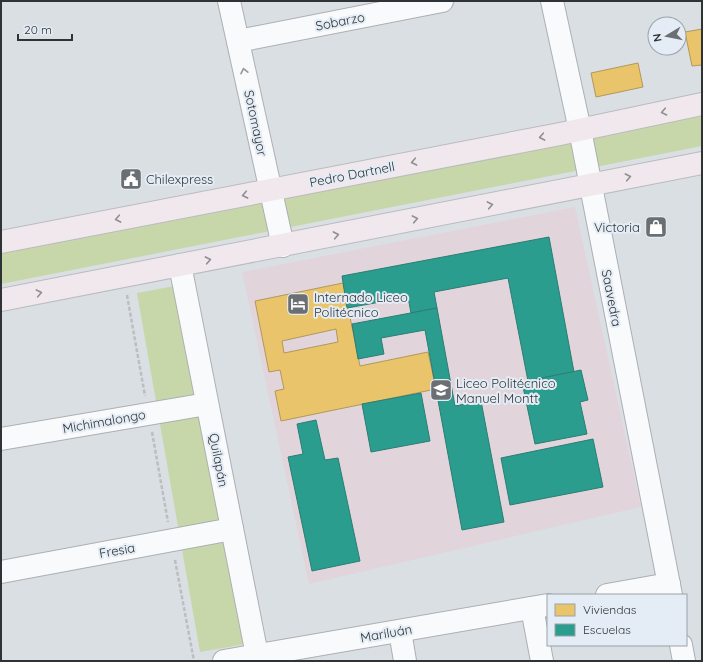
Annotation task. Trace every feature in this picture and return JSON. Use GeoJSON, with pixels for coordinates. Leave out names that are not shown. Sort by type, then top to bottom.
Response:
{"type":"FeatureCollection","features":[{"type":"Feature","properties":{"kind":"main road","name":"Pedro Dartnell"},"geometry":{"type":"LineString","coordinates":[[1,242],[580,130],[702,104]]}},
{"type":"Feature","properties":{"kind":"main road"},"geometry":{"type":"LineString","coordinates":[[1,300],[702,163]]}},
{"type":"Feature","properties":{"kind":"street","name":"Sotomayor"},"geometry":{"type":"LineString","coordinates":[[229,1],[283,246]]}},
{"type":"Feature","properties":{"kind":"street","name":"Sobarzo"},"geometry":{"type":"LineString","coordinates":[[238,41],[442,1]]}},
{"type":"Feature","properties":{"kind":"street","name":"Saavedra"},"geometry":{"type":"LineString","coordinates":[[552,1],[580,130],[670,590]]}},
{"type":"Feature","properties":{"kind":"street","name":"Quilapán"},"geometry":{"type":"LineString","coordinates":[[180,265],[232,529],[267,656]]}},
{"type":"Feature","properties":{"kind":"street","name":"Michimalongo"},"geometry":{"type":"LineString","coordinates":[[1,439],[207,404]]}},
{"type":"Feature","properties":{"kind":"street","name":"Fresia"},"geometry":{"type":"LineString","coordinates":[[1,572],[232,529]]}},
{"type":"Feature","properties":{"kind":"street"},"geometry":{"type":"LineString","coordinates":[[620,594],[670,590]]}},
{"type":"Feature","properties":{"kind":"street"},"geometry":{"type":"LineString","coordinates":[[540,607],[542,661]]}},
{"type":"Feature","properties":{"kind":"street","name":"Mariluán"},"geometry":{"type":"LineString","coordinates":[[224,661],[267,656],[540,607]]}},
{"type":"Feature","properties":{"kind":"street"},"geometry":{"type":"LineString","coordinates":[[400,631],[405,661]]}},
{"type":"Feature","properties":{"kind":"street"},"geometry":{"type":"LineString","coordinates":[[681,646],[684,661]]}},
{"type":"Feature","properties":{"kind":"path"},"geometry":{"type":"LineString","coordinates":[[123,276],[194,661]]}},
{"type":"Feature","properties":{"kind":"shaded area","name":"Liceo Politécnico Manuel Montt"},"geometry":{"type":"Polygon","coordinates":[[[575,207],[641,507],[309,584],[242,272],[575,207]]]}},
{"type":"Feature","properties":{"kind":"green space"},"geometry":{"type":"Polygon","coordinates":[[[702,116],[702,146],[1,284],[1,251],[702,116]]]}},
{"type":"Feature","properties":{"kind":"green space"},"geometry":{"type":"Polygon","coordinates":[[[174,286],[246,644],[200,652],[137,293],[174,286]]]}},
{"type":"Feature","properties":{"kind":"building: Viviendas"},"geometry":{"type":"Polygon","coordinates":[[[702,29],[702,65],[692,66],[687,42],[687,32],[702,29]]]}},
{"type":"Feature","properties":{"kind":"building: Viviendas"},"geometry":{"type":"Polygon","coordinates":[[[638,63],[643,87],[596,97],[591,73],[638,63]]]}},
{"type":"Feature","properties":{"kind":"building: Viviendas"},"geometry":{"type":"Polygon","coordinates":[[[343,283],[360,366],[428,352],[436,389],[281,421],[275,391],[284,389],[280,370],[269,372],[255,301],[343,283]],[[336,329],[282,341],[284,353],[338,342],[336,329]]]}},
{"type":"Feature","properties":{"kind":"building: Escuelas"},"geometry":{"type":"Polygon","coordinates":[[[549,237],[574,372],[528,381],[508,278],[434,292],[437,308],[411,313],[408,297],[347,308],[342,276],[549,237]]]}},
{"type":"Feature","properties":{"kind":"building: Escuelas"},"geometry":{"type":"Polygon","coordinates":[[[437,308],[455,406],[481,401],[504,522],[462,530],[425,330],[381,338],[384,354],[358,359],[352,324],[437,308]]]}},
{"type":"Feature","properties":{"kind":"building: Escuelas"},"geometry":{"type":"Polygon","coordinates":[[[581,370],[588,400],[580,402],[587,434],[535,444],[522,382],[581,370]]]}},
{"type":"Feature","properties":{"kind":"building: Escuelas"},"geometry":{"type":"Polygon","coordinates":[[[421,393],[430,441],[371,452],[362,404],[421,393]]]}},
{"type":"Feature","properties":{"kind":"building: Escuelas"},"geometry":{"type":"Polygon","coordinates":[[[316,420],[325,460],[338,458],[360,561],[312,571],[288,457],[303,454],[297,424],[316,420]]]}},
{"type":"Feature","properties":{"kind":"building: Escuelas"},"geometry":{"type":"Polygon","coordinates":[[[593,439],[603,487],[510,505],[501,458],[593,439]]]}},
{"type":"Feature","properties":{"kind":"place","name":"Chilexpress"},"geometry":{"type":"Point","coordinates":[131,179]}},
{"type":"Feature","properties":{"kind":"place","name":"Victoria"},"geometry":{"type":"Point","coordinates":[656,227]}},
{"type":"Feature","properties":{"kind":"place","name":"Internado Liceo Politécnico"},"geometry":{"type":"Point","coordinates":[298,304]}},
{"type":"Feature","properties":{"kind":"place","name":"Liceo Politécnico Manuel Montt"},"geometry":{"type":"Point","coordinates":[441,390]}}]}
